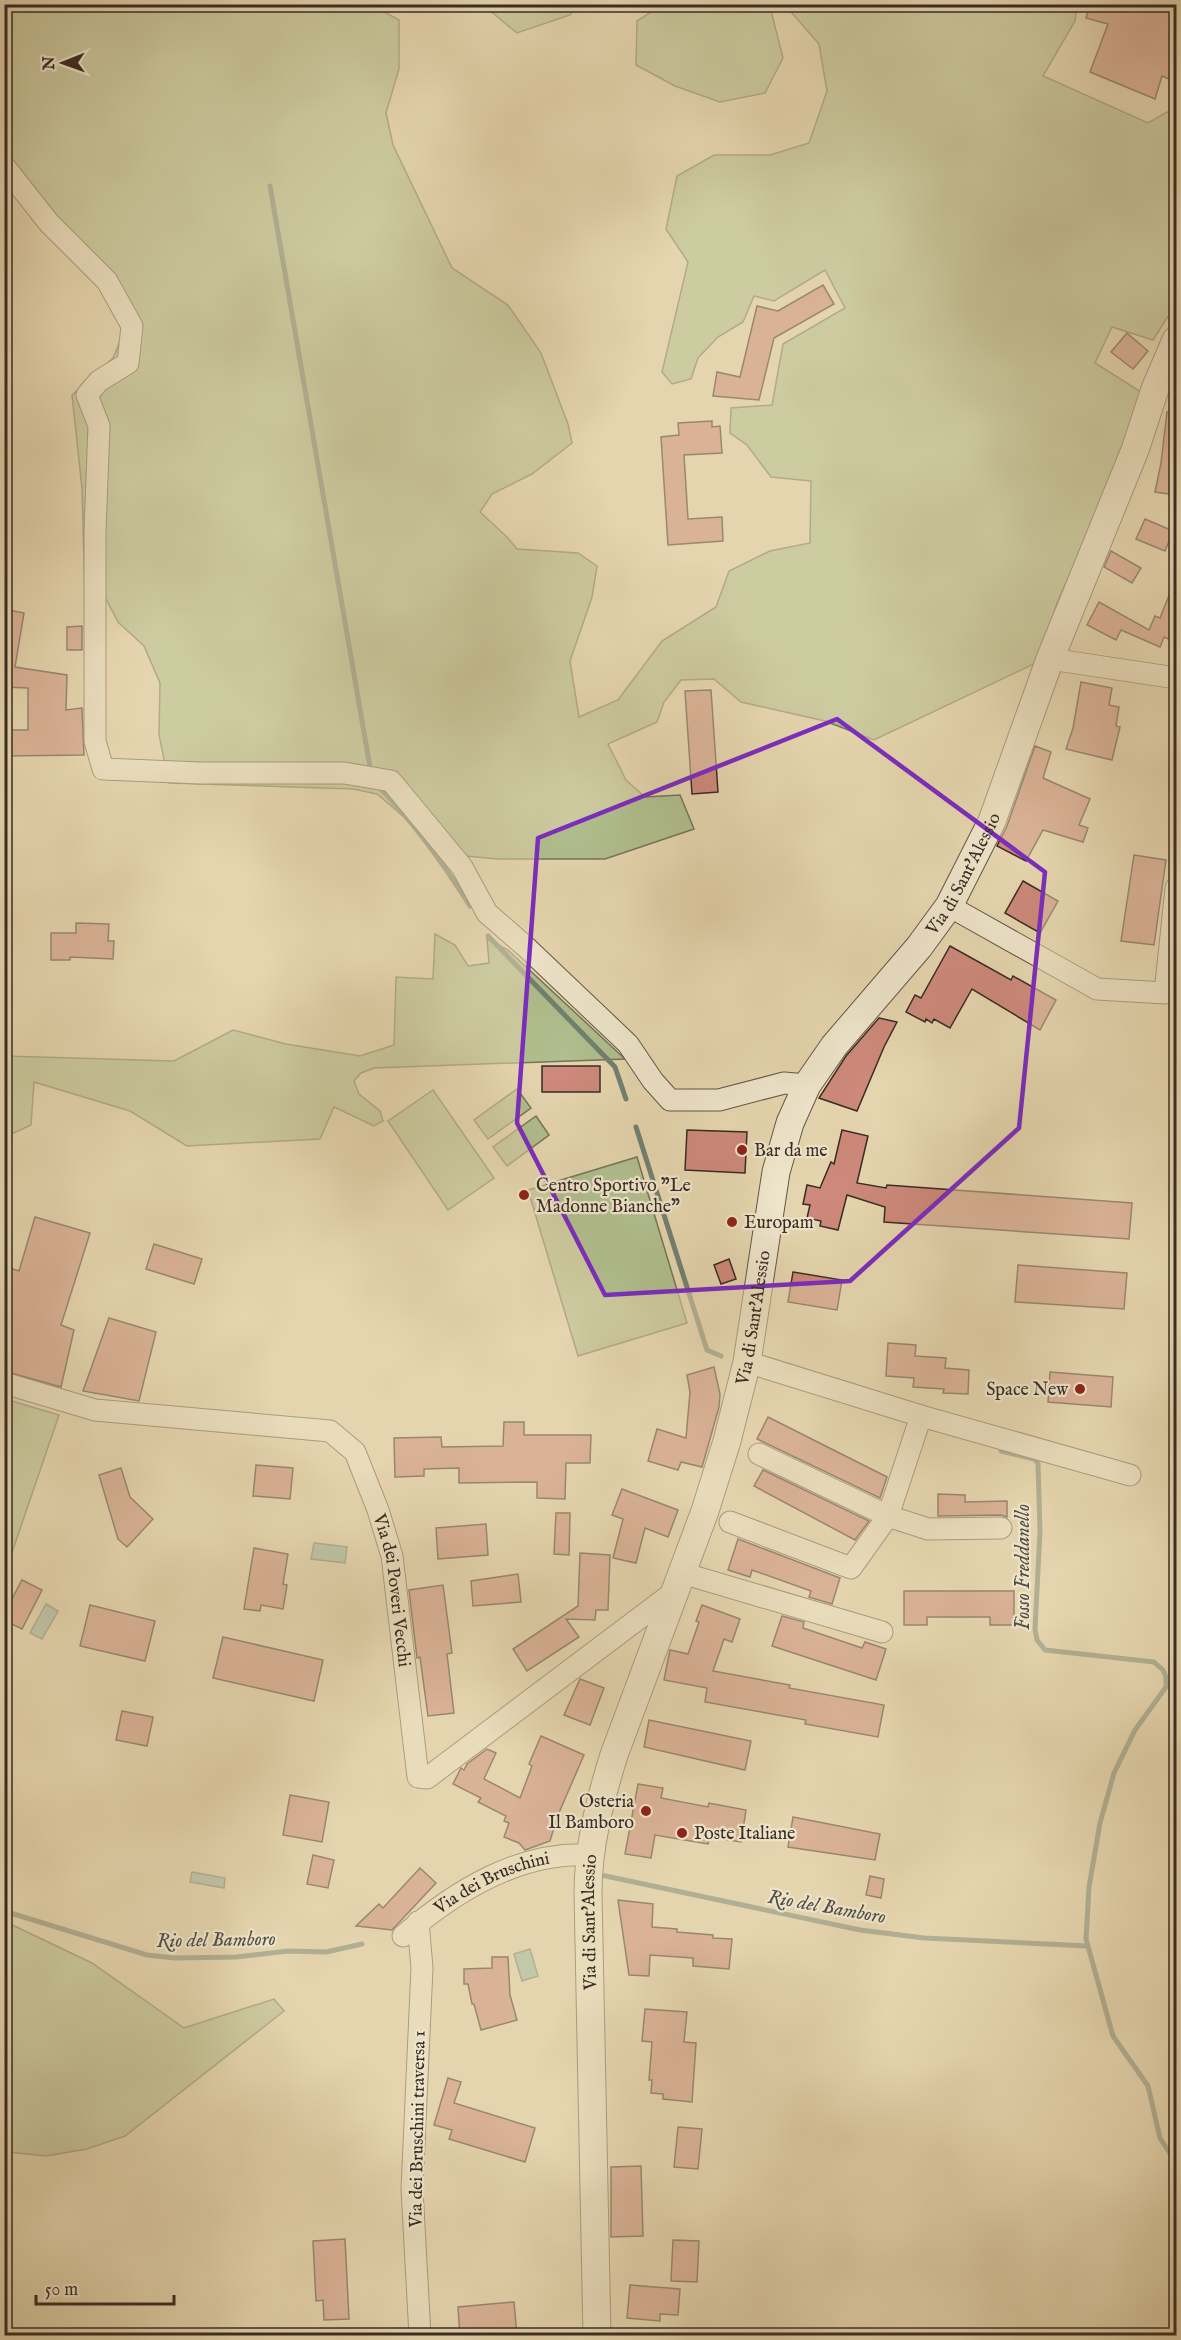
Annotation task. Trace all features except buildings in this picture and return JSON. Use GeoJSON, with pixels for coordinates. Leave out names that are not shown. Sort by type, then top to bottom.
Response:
{"type":"FeatureCollection","features":[{"type":"Feature","properties":{"kind":"street"},"geometry":{"type":"LineString","coordinates":[[4,166],[49,223],[107,281],[132,326],[128,363],[99,381],[87,395],[99,426],[95,741],[103,769],[201,773],[344,773],[391,781],[462,867],[487,913],[525,946],[627,1044],[653,1081],[670,1100],[719,1100],[784,1083],[807,1084]]}},
{"type":"Feature","properties":{"kind":"street","name":"Via di Sant'Alessio"},"geometry":{"type":"LineString","coordinates":[[597,2336],[588,1893],[590,1855],[603,1788],[705,1511],[727,1441],[747,1362],[776,1172],[790,1123],[807,1084],[834,1046],[919,947],[949,906],[992,821],[1050,659],[1136,450],[1155,389],[1176,340]]}},
{"type":"Feature","properties":{"kind":"street"},"geometry":{"type":"LineString","coordinates":[[1050,659],[1176,678]]}},
{"type":"Feature","properties":{"kind":"street"},"geometry":{"type":"LineString","coordinates":[[949,906],[1097,989],[1165,993],[1176,888]]}},
{"type":"Feature","properties":{"kind":"street"},"geometry":{"type":"LineString","coordinates":[[747,1362],[921,1416],[1130,1475]]}},
{"type":"Feature","properties":{"kind":"street","name":"Via dei Poveri Vecchi"},"geometry":{"type":"LineString","coordinates":[[4,1383],[95,1410],[330,1431],[355,1452],[378,1510],[392,1556],[415,1768],[418,1777],[428,1778],[678,1582]]}},
{"type":"Feature","properties":{"kind":"street"},"geometry":{"type":"LineString","coordinates":[[730,1522],[851,1568],[888,1516],[921,1416]]}},
{"type":"Feature","properties":{"kind":"street"},"geometry":{"type":"LineString","coordinates":[[759,1455],[888,1516],[928,1528],[1001,1528]]}},
{"type":"Feature","properties":{"kind":"street"},"geometry":{"type":"LineString","coordinates":[[678,1582],[882,1632]]}},
{"type":"Feature","properties":{"kind":"street","name":"Via dei Bruschini"},"geometry":{"type":"LineString","coordinates":[[411,1929],[469,1887],[526,1862],[552,1856],[590,1855]]}},
{"type":"Feature","properties":{"kind":"street","name":"Via dei Bruschini traversa 1"},"geometry":{"type":"LineString","coordinates":[[411,1929],[422,1968],[412,2189],[420,2336]]}},
{"type":"Feature","properties":{"kind":"highlighted area"},"geometry":{"type":"Polygon","coordinates":[[[837,719],[1045,872],[1019,1128],[850,1281],[605,1295],[517,1123],[538,838],[837,719]]]}},
{"type":"Feature","properties":{"kind":"shaded area"},"geometry":{"type":"Polygon","coordinates":[[[344,4],[353,9],[372,5],[399,20],[399,69],[386,113],[393,145],[452,268],[508,305],[541,353],[568,424],[572,443],[532,474],[492,494],[480,512],[517,549],[578,553],[597,566],[592,597],[570,661],[579,717],[618,700],[662,641],[716,607],[729,571],[770,551],[810,543],[811,481],[771,477],[747,445],[730,433],[731,408],[772,405],[783,344],[845,308],[825,270],[774,301],[754,296],[743,322],[718,337],[698,358],[691,379],[672,384],[662,372],[688,262],[666,229],[677,176],[714,155],[770,155],[809,143],[827,91],[819,44],[785,5],[1077,5],[1075,21],[1043,76],[1148,123],[1176,107],[1176,304],[1153,340],[1112,327],[1095,363],[1149,397],[1057,603],[1038,662],[874,740],[825,721],[741,702],[714,679],[681,680],[664,702],[657,722],[608,744],[626,780],[645,797],[680,795],[694,829],[605,859],[497,859],[436,853],[404,817],[377,794],[353,789],[169,783],[159,735],[160,683],[144,646],[118,622],[104,595],[85,595],[82,488],[72,395],[113,358],[125,329],[108,295],[5,156],[5,5],[344,4]]]}},
{"type":"Feature","properties":{"kind":"shaded area"},"geometry":{"type":"Polygon","coordinates":[[[483,5],[576,5],[570,15],[517,33],[483,5]]]}},
{"type":"Feature","properties":{"kind":"shaded area"},"geometry":{"type":"Polygon","coordinates":[[[662,5],[784,5],[771,11],[783,58],[765,93],[720,102],[675,86],[636,65],[637,21],[662,5]]]}},
{"type":"Feature","properties":{"kind":"shaded area"},"geometry":{"type":"Polygon","coordinates":[[[435,934],[455,945],[468,966],[489,963],[487,939],[508,950],[625,1059],[374,1068],[361,1073],[354,1081],[359,1094],[380,1111],[383,1121],[374,1126],[334,1107],[320,1139],[187,1146],[130,1111],[34,1082],[31,1125],[5,1137],[5,1056],[174,1061],[233,1030],[286,1044],[360,1056],[394,1045],[396,977],[433,979],[435,934]]]}},
{"type":"Feature","properties":{"kind":"shaded area"},"geometry":{"type":"Polygon","coordinates":[[[517,1089],[531,1108],[488,1139],[474,1120],[517,1089]]]}},
{"type":"Feature","properties":{"kind":"shaded area"},"geometry":{"type":"Polygon","coordinates":[[[433,1090],[494,1178],[448,1210],[388,1121],[433,1090]]]}},
{"type":"Feature","properties":{"kind":"shaded area"},"geometry":{"type":"Polygon","coordinates":[[[536,1116],[549,1135],[507,1166],[493,1147],[536,1116]]]}},
{"type":"Feature","properties":{"kind":"shaded area"},"geometry":{"type":"Polygon","coordinates":[[[637,1157],[687,1323],[578,1356],[528,1190],[637,1157]]]}},
{"type":"Feature","properties":{"kind":"shaded area"},"geometry":{"type":"Polygon","coordinates":[[[4,1399],[59,1415],[5,1573],[4,1399]]]}},
{"type":"Feature","properties":{"kind":"shaded area"},"geometry":{"type":"Polygon","coordinates":[[[314,1543],[347,1547],[345,1563],[311,1559],[314,1543]]]}},
{"type":"Feature","properties":{"kind":"shaded area"},"geometry":{"type":"Polygon","coordinates":[[[46,1604],[58,1611],[42,1639],[30,1633],[46,1604]]]}},
{"type":"Feature","properties":{"kind":"shaded area"},"geometry":{"type":"Polygon","coordinates":[[[192,1872],[225,1878],[224,1888],[190,1882],[192,1872]]]}},
{"type":"Feature","properties":{"kind":"shaded area"},"geometry":{"type":"Polygon","coordinates":[[[4,1921],[92,1963],[184,2028],[274,1999],[284,2011],[125,2136],[87,2149],[46,2156],[4,2151],[4,1921]]]}},
{"type":"Feature","properties":{"kind":"shaded area"},"geometry":{"type":"Polygon","coordinates":[[[530,1949],[538,1976],[522,1981],[514,1954],[530,1949]]]}},
{"type":"Feature","properties":{"kind":"waterway"},"geometry":{"type":"LineString","coordinates":[[270,186],[371,773]]}},
{"type":"Feature","properties":{"kind":"waterway"},"geometry":{"type":"LineString","coordinates":[[378,786],[427,843],[470,906]]}},
{"type":"Feature","properties":{"kind":"waterway"},"geometry":{"type":"LineString","coordinates":[[488,936],[615,1067],[626,1099]]}},
{"type":"Feature","properties":{"kind":"waterway"},"geometry":{"type":"LineString","coordinates":[[636,1127],[707,1350],[721,1356]]}},
{"type":"Feature","properties":{"kind":"waterway","name":"Fosso Freddanello"},"geometry":{"type":"LineString","coordinates":[[1001,1451],[1034,1459],[1038,1463],[1040,1531],[1035,1629],[1037,1640],[1045,1650],[1154,1662],[1163,1670],[1166,1677],[1166,1687],[1135,1730],[1114,1773],[1100,1823],[1089,1887],[1086,1939],[1113,2036],[1148,2086],[1160,2138],[1176,2163]]}},
{"type":"Feature","properties":{"kind":"waterway","name":"Rio del Bamboro"},"geometry":{"type":"LineString","coordinates":[[601,1875],[860,1930],[924,1938],[1087,1946]]}},
{"type":"Feature","properties":{"kind":"waterway","name":"Rio del Bamboro"},"geometry":{"type":"LineString","coordinates":[[4,1911],[147,1955],[174,1958],[236,1957],[288,1951],[326,1952],[362,1944]]}},
{"type":"Feature","properties":{"kind":"place","name":"Bar da me"},"geometry":{"type":"Point","coordinates":[742,1150]}},
{"type":"Feature","properties":{"kind":"place","name":"Centro Sportivo \"Le Madonne Bianche\""},"geometry":{"type":"Point","coordinates":[524,1195]}},
{"type":"Feature","properties":{"kind":"place","name":"Europam"},"geometry":{"type":"Point","coordinates":[732,1222]}},
{"type":"Feature","properties":{"kind":"place","name":"Space New"},"geometry":{"type":"Point","coordinates":[1080,1389]}},
{"type":"Feature","properties":{"kind":"place","name":"Osteria Il Bamboro"},"geometry":{"type":"Point","coordinates":[646,1811]}},
{"type":"Feature","properties":{"kind":"place","name":"Poste Italiane"},"geometry":{"type":"Point","coordinates":[682,1833]}}]}
